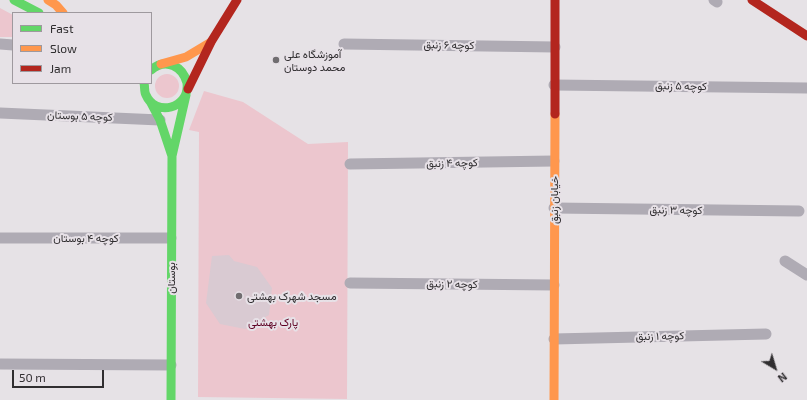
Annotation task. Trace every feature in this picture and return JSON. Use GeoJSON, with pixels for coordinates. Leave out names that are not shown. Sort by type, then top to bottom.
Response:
{"type":"FeatureCollection","features":[{"type":"Feature","properties":{"kind":"street"},"geometry":{"type":"LineString","coordinates":[[14,0],[37,12]]}},
{"type":"Feature","properties":{"kind":"street"},"geometry":{"type":"LineString","coordinates":[[48,0],[56,5],[62,12]]}},
{"type":"Feature","properties":{"kind":"street"},"geometry":{"type":"LineString","coordinates":[[142,86],[146,97],[156,107],[170,108],[177,106],[187,92],[211,42],[237,0]]}},
{"type":"Feature","properties":{"kind":"street","name":"خیابان زنبق"},"geometry":{"type":"LineString","coordinates":[[554,400],[555,0]]}},
{"type":"Feature","properties":{"kind":"street"},"geometry":{"type":"LineString","coordinates":[[752,0],[807,36]]}},
{"type":"Feature","properties":{"kind":"street"},"geometry":{"type":"LineString","coordinates":[[155,66],[186,57],[211,42]]}},
{"type":"Feature","properties":{"kind":"street"},"geometry":{"type":"LineString","coordinates":[[0,44],[12,44]]}},
{"type":"Feature","properties":{"kind":"street","name":"کوچه ۶ زنبق"},"geometry":{"type":"LineString","coordinates":[[344,44],[555,46]]}},
{"type":"Feature","properties":{"kind":"street"},"geometry":{"type":"LineString","coordinates":[[155,66],[175,66],[185,75],[187,92],[172,156]]}},
{"type":"Feature","properties":{"kind":"street","name":"کوچه ۵ زنبق"},"geometry":{"type":"LineString","coordinates":[[554,85],[807,88]]}},
{"type":"Feature","properties":{"kind":"street"},"geometry":{"type":"LineString","coordinates":[[151,103],[160,120],[172,156]]}},
{"type":"Feature","properties":{"kind":"street","name":"کوچه ۵ بوستان"},"geometry":{"type":"LineString","coordinates":[[0,113],[160,120]]}},
{"type":"Feature","properties":{"kind":"street","name":"بوستان"},"geometry":{"type":"LineString","coordinates":[[171,400],[172,156]]}},
{"type":"Feature","properties":{"kind":"street","name":"کوچه ۴ زنبق"},"geometry":{"type":"LineString","coordinates":[[350,164],[554,162]]}},
{"type":"Feature","properties":{"kind":"street","name":"کوچه ۳ زنبق"},"geometry":{"type":"LineString","coordinates":[[554,208],[798,212]]}},
{"type":"Feature","properties":{"kind":"street","name":"کوچه ۴ بوستان"},"geometry":{"type":"LineString","coordinates":[[0,238],[171,238]]}},
{"type":"Feature","properties":{"kind":"street"},"geometry":{"type":"LineString","coordinates":[[785,261],[807,275]]}},
{"type":"Feature","properties":{"kind":"street","name":"کوچه ۲ زنبق"},"geometry":{"type":"LineString","coordinates":[[350,283],[554,286]]}},
{"type":"Feature","properties":{"kind":"street","name":"کوچه ۱ زنبق"},"geometry":{"type":"LineString","coordinates":[[554,339],[766,334]]}},
{"type":"Feature","properties":{"kind":"street"},"geometry":{"type":"LineString","coordinates":[[0,364],[171,365]]}},
{"type":"Feature","properties":{"kind":"green space"},"geometry":{"type":"Polygon","coordinates":[[[0,8],[12,14],[12,37],[0,37],[0,8]]]}},
{"type":"Feature","properties":{"kind":"green space"},"geometry":{"type":"Polygon","coordinates":[[[167,74],[176,77],[179,86],[176,95],[167,98],[158,95],[155,86],[158,77],[167,74]]]}},
{"type":"Feature","properties":{"kind":"green space","name":"پارک بهشتی"},"geometry":{"type":"Polygon","coordinates":[[[204,91],[243,102],[308,144],[348,142],[347,399],[198,397],[199,132],[189,130],[204,91]]]}},
{"type":"Feature","properties":{"kind":"building","name":"مسجد شهرک بهشتی"},"geometry":{"type":"Polygon","coordinates":[[[229,255],[234,261],[257,267],[272,288],[269,315],[245,329],[220,324],[206,303],[212,256],[229,255]]]}},
{"type":"Feature","properties":{"kind":"traffic: fast"},"geometry":{"type":"LineString","coordinates":[[14,0],[37,12]]}},
{"type":"Feature","properties":{"kind":"traffic: fast"},"geometry":{"type":"LineString","coordinates":[[144,84],[145,92],[150,102],[157,106],[164,108],[171,107],[178,104],[183,99],[186,92],[187,83],[184,75],[179,69],[165,64],[156,66],[152,69]]}},
{"type":"Feature","properties":{"kind":"traffic: fast"},"geometry":{"type":"LineString","coordinates":[[171,400],[172,156],[186,95]]}},
{"type":"Feature","properties":{"kind":"traffic: fast"},"geometry":{"type":"LineString","coordinates":[[151,103],[160,120],[172,156]]}},
{"type":"Feature","properties":{"kind":"traffic: slow"},"geometry":{"type":"LineString","coordinates":[[48,0],[56,5],[62,12]]}},
{"type":"Feature","properties":{"kind":"traffic: slow"},"geometry":{"type":"LineString","coordinates":[[161,64],[186,57],[211,42]]}},
{"type":"Feature","properties":{"kind":"traffic: slow"},"geometry":{"type":"LineString","coordinates":[[554,400],[555,114]]}},
{"type":"Feature","properties":{"kind":"traffic: jam"},"geometry":{"type":"LineString","coordinates":[[188,89],[211,42],[237,0]]}},
{"type":"Feature","properties":{"kind":"traffic: jam"},"geometry":{"type":"LineString","coordinates":[[555,0],[555,114]]}},
{"type":"Feature","properties":{"kind":"traffic: jam"},"geometry":{"type":"LineString","coordinates":[[752,0],[807,36]]}},
{"type":"Feature","properties":{"kind":"place","name":"آموزشگاه علی محمد دوستان"},"geometry":{"type":"Point","coordinates":[276,60]}},
{"type":"Feature","properties":{"kind":"place","name":"مسجد شهرک بهشتی"},"geometry":{"type":"Point","coordinates":[239,296]}}]}
